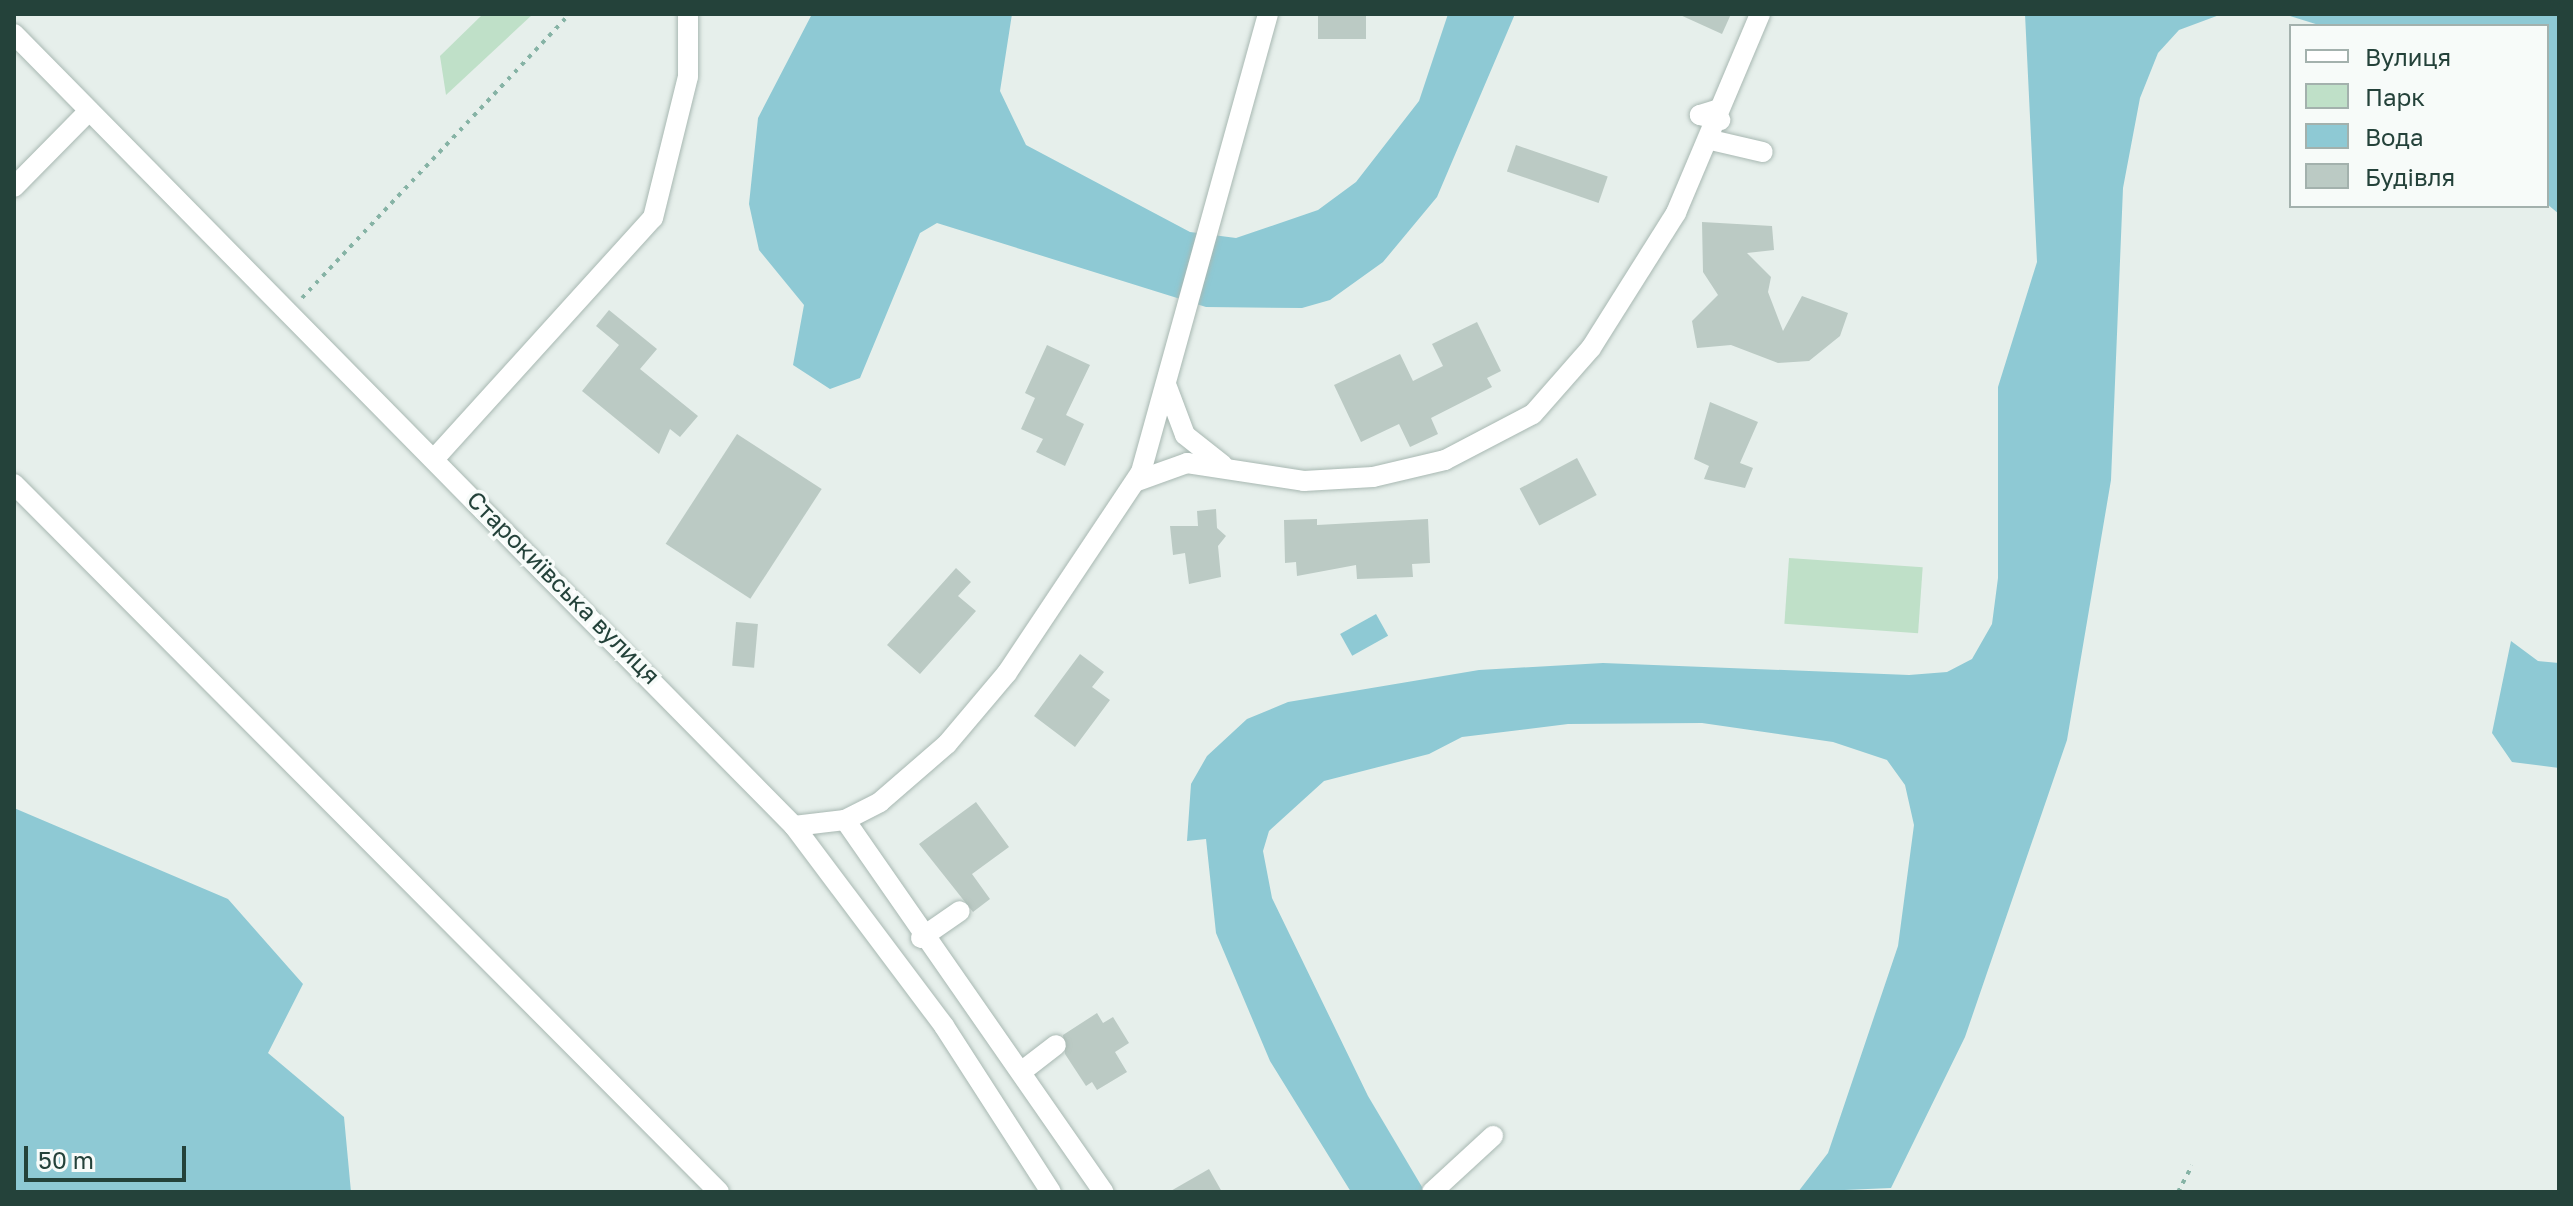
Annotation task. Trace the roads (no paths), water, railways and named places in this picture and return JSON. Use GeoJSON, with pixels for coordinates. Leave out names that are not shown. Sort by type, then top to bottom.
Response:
{"type":"FeatureCollection","features":[{"type":"Feature","properties":{"kind":"street"},"geometry":{"type":"LineString","coordinates":[[435,458],[653,218],[688,77],[688,14]]}},
{"type":"Feature","properties":{"kind":"street"},"geometry":{"type":"LineString","coordinates":[[794,826],[845,820],[880,802],[980,709],[1147,460],[1268,14]]}},
{"type":"Feature","properties":{"kind":"street"},"geometry":{"type":"LineString","coordinates":[[1108,514],[1155,470],[1225,467],[1304,481],[1373,477],[1445,460],[1510,431],[1555,393],[1591,348],[1676,213],[1711,140],[1718,115],[1760,14]]}},
{"type":"Feature","properties":{"kind":"street","name":"Старокиївська вулиця"},"geometry":{"type":"LineString","coordinates":[[14,34],[435,458],[794,826],[944,1026],[1051,1192]]}},
{"type":"Feature","properties":{"kind":"street"},"geometry":{"type":"LineString","coordinates":[[14,187],[89,111]]}},
{"type":"Feature","properties":{"kind":"street"},"geometry":{"type":"LineString","coordinates":[[1711,140],[1763,152]]}},
{"type":"Feature","properties":{"kind":"street"},"geometry":{"type":"LineString","coordinates":[[1167,387],[1185,435],[1225,467]]}},
{"type":"Feature","properties":{"kind":"street"},"geometry":{"type":"LineString","coordinates":[[14,484],[719,1192]]}},
{"type":"Feature","properties":{"kind":"street"},"geometry":{"type":"LineString","coordinates":[[845,820],[921,938],[1021,1072],[1104,1192]]}},
{"type":"Feature","properties":{"kind":"street"},"geometry":{"type":"LineString","coordinates":[[921,938],[960,911]]}},
{"type":"Feature","properties":{"kind":"street"},"geometry":{"type":"LineString","coordinates":[[1021,1072],[1056,1045]]}},
{"type":"Feature","properties":{"kind":"street"},"geometry":{"type":"LineString","coordinates":[[1432,1192],[1493,1136]]}},
{"type":"Feature","properties":{"kind":"water"},"geometry":{"type":"Polygon","coordinates":[[[812,14],[1012,14],[1000,91],[1026,145],[1190,232],[1236,238],[1318,210],[1356,182],[1419,101],[1448,14],[1515,14],[1437,197],[1383,262],[1330,300],[1302,308],[1206,307],[937,223],[920,233],[860,378],[830,389],[793,365],[804,305],[759,250],[749,204],[758,118],[812,14]]]}},
{"type":"Feature","properties":{"kind":"water"},"geometry":{"type":"Polygon","coordinates":[[[2025,14],[2222,14],[2179,30],[2158,53],[2140,98],[2123,188],[2111,480],[2067,740],[1965,1037],[1891,1188],[1798,1192],[1828,1153],[1898,946],[1914,825],[1905,785],[1887,760],[1833,742],[1702,723],[1568,724],[1462,737],[1429,754],[1324,781],[1269,831],[1263,851],[1272,898],[1368,1096],[1425,1192],[1351,1192],[1270,1061],[1216,933],[1206,839],[1187,841],[1191,784],[1207,756],[1247,719],[1288,702],[1479,670],[1603,663],[1909,675],[1947,672],[1972,659],[1992,624],[1998,578],[1998,387],[2037,262],[2025,14]]]}},
{"type":"Feature","properties":{"kind":"water"},"geometry":{"type":"Polygon","coordinates":[[[2284,14],[2559,14],[2559,214],[2549,206],[2549,24],[2316,24],[2284,14]]]}},
{"type":"Feature","properties":{"kind":"water"},"geometry":{"type":"Polygon","coordinates":[[[1376,614],[1388,636],[1352,656],[1340,634],[1376,614]]]}},
{"type":"Feature","properties":{"kind":"water"},"geometry":{"type":"Polygon","coordinates":[[[2511,641],[2538,661],[2559,663],[2559,768],[2512,762],[2492,733],[2511,641]]]}},
{"type":"Feature","properties":{"kind":"water"},"geometry":{"type":"Polygon","coordinates":[[[14,808],[228,899],[303,984],[268,1053],[344,1117],[351,1192],[14,1192],[14,808]]]}}]}
